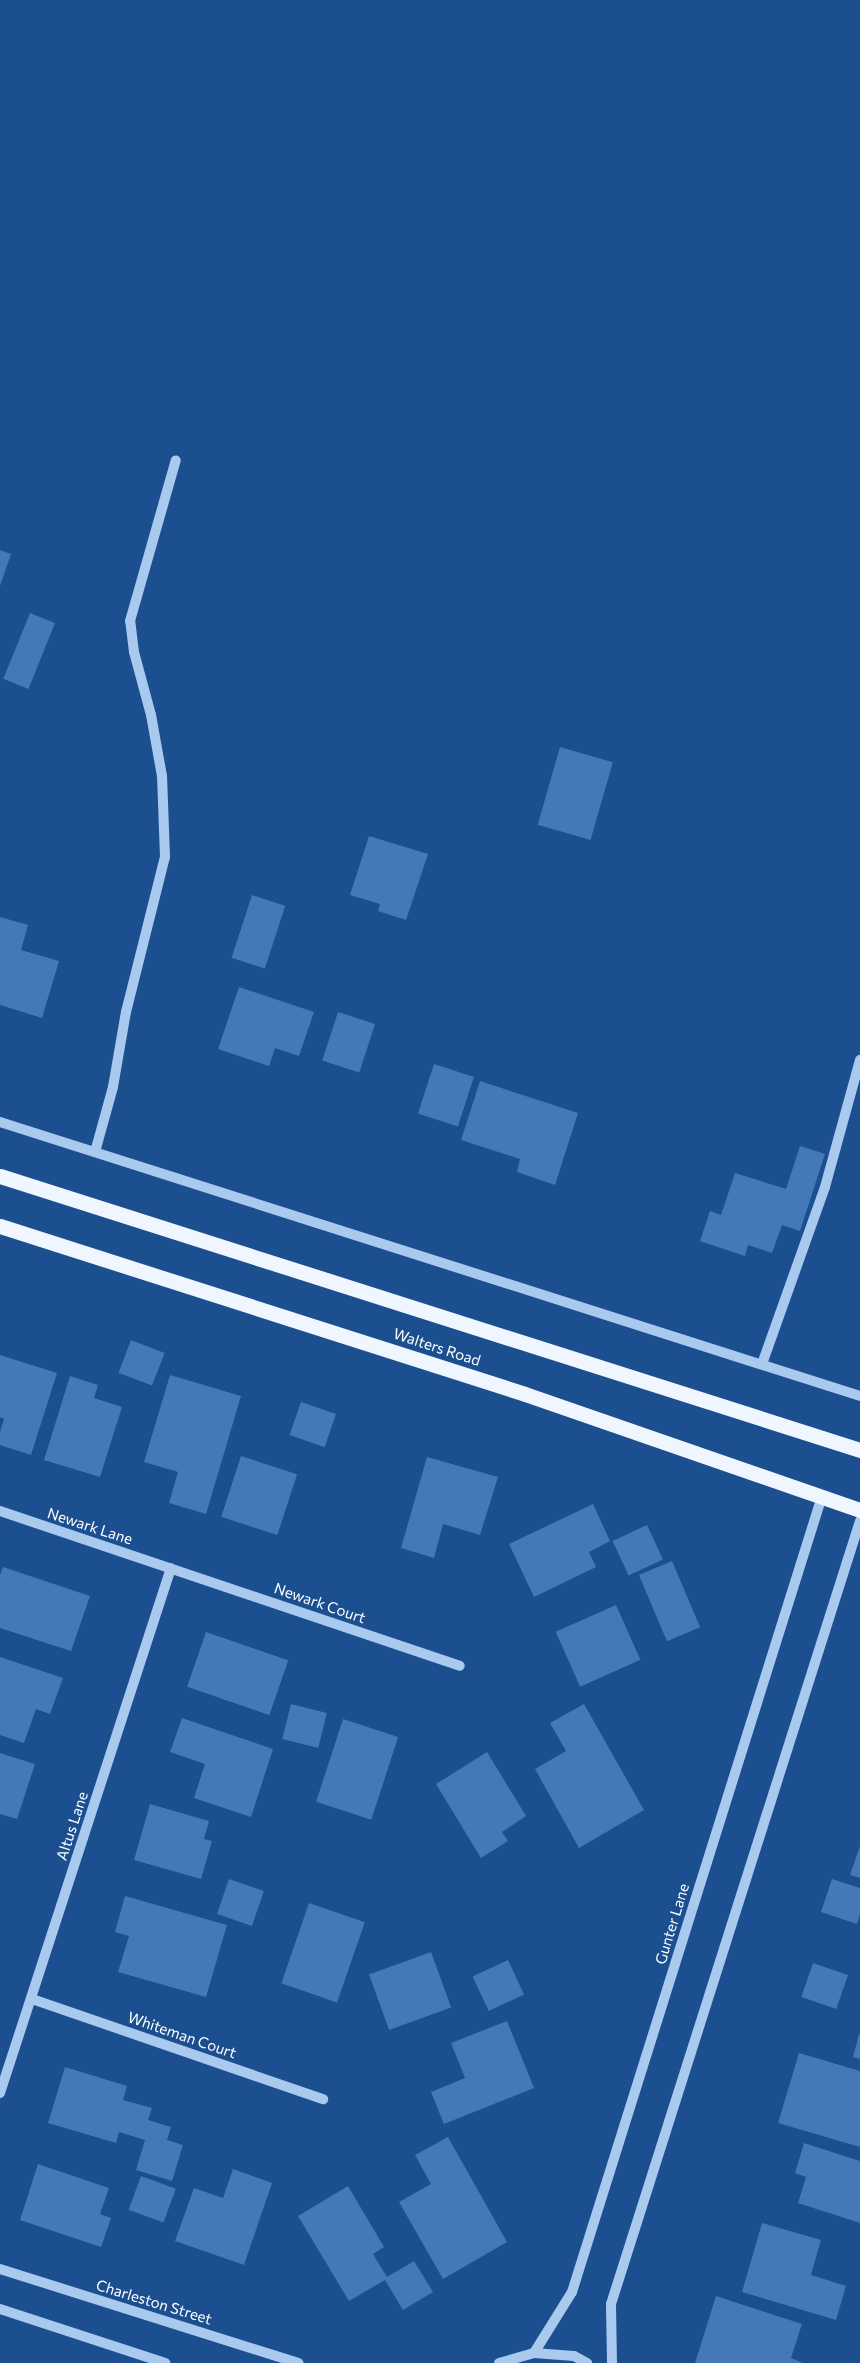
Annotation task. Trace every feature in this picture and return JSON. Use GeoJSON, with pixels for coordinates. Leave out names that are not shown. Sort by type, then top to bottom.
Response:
{"type":"FeatureCollection","features":[{"type":"Feature","properties":{"kind":"main road","name":"Walters Road"},"geometry":{"type":"LineString","coordinates":[[0,1176],[860,1450]]}},
{"type":"Feature","properties":{"kind":"main road","name":"Walters Road"},"geometry":{"type":"LineString","coordinates":[[0,1226],[525,1394],[860,1510]]}},
{"type":"Feature","properties":{"kind":"street"},"geometry":{"type":"LineString","coordinates":[[95,1152],[113,1087],[126,1012],[165,857],[162,776],[151,715],[134,652],[130,621],[176,460]]}},
{"type":"Feature","properties":{"kind":"street"},"geometry":{"type":"LineString","coordinates":[[762,1364],[825,1187],[860,1060]]}},
{"type":"Feature","properties":{"kind":"street"},"geometry":{"type":"LineString","coordinates":[[0,1122],[860,1396]]}},
{"type":"Feature","properties":{"kind":"street","name":"Gunter Lane"},"geometry":{"type":"LineString","coordinates":[[534,2353],[572,2292],[822,1496]]}},
{"type":"Feature","properties":{"kind":"street","name":"Newark Lane"},"geometry":{"type":"LineString","coordinates":[[0,1511],[171,1568]]}},
{"type":"Feature","properties":{"kind":"street"},"geometry":{"type":"LineString","coordinates":[[612,2363],[611,2304],[860,1521]]}},
{"type":"Feature","properties":{"kind":"street","name":"Newark Court"},"geometry":{"type":"LineString","coordinates":[[171,1568],[460,1666]]}},
{"type":"Feature","properties":{"kind":"street","name":"Altus Lane"},"geometry":{"type":"LineString","coordinates":[[0,2093],[171,1568]]}},
{"type":"Feature","properties":{"kind":"street","name":"Whiteman Court"},"geometry":{"type":"LineString","coordinates":[[32,1999],[323,2099]]}},
{"type":"Feature","properties":{"kind":"street","name":"Charleston Street"},"geometry":{"type":"LineString","coordinates":[[0,2269],[299,2363]]}},
{"type":"Feature","properties":{"kind":"street"},"geometry":{"type":"LineString","coordinates":[[0,2309],[165,2363]]}},
{"type":"Feature","properties":{"kind":"street"},"geometry":{"type":"LineString","coordinates":[[500,2363],[534,2353],[574,2356],[587,2363]]}},
{"type":"Feature","properties":{"kind":"building"},"geometry":{"type":"Polygon","coordinates":[[[0,550],[11,554],[0,586],[0,550]]]}},
{"type":"Feature","properties":{"kind":"building"},"geometry":{"type":"Polygon","coordinates":[[[30,613],[55,623],[28,689],[3,679],[30,613]]]}},
{"type":"Feature","properties":{"kind":"building"},"geometry":{"type":"Polygon","coordinates":[[[560,747],[613,762],[591,840],[538,825],[560,747]]]}},
{"type":"Feature","properties":{"kind":"building"},"geometry":{"type":"Polygon","coordinates":[[[369,836],[428,854],[406,920],[378,911],[380,904],[350,895],[369,836]]]}},
{"type":"Feature","properties":{"kind":"building"},"geometry":{"type":"Polygon","coordinates":[[[252,895],[285,906],[265,969],[232,958],[252,895]]]}},
{"type":"Feature","properties":{"kind":"building"},"geometry":{"type":"Polygon","coordinates":[[[0,917],[28,925],[21,950],[59,961],[42,1018],[0,1005],[0,917]]]}},
{"type":"Feature","properties":{"kind":"building"},"geometry":{"type":"Polygon","coordinates":[[[239,987],[314,1012],[299,1056],[275,1048],[269,1066],[218,1049],[239,987]]]}},
{"type":"Feature","properties":{"kind":"building"},"geometry":{"type":"Polygon","coordinates":[[[338,1012],[375,1024],[359,1073],[322,1061],[338,1012]]]}},
{"type":"Feature","properties":{"kind":"building"},"geometry":{"type":"Polygon","coordinates":[[[434,1064],[474,1077],[458,1126],[418,1113],[434,1064]]]}},
{"type":"Feature","properties":{"kind":"building"},"geometry":{"type":"Polygon","coordinates":[[[480,1081],[578,1113],[555,1185],[517,1172],[520,1159],[461,1140],[480,1081]]]}},
{"type":"Feature","properties":{"kind":"building"},"geometry":{"type":"Polygon","coordinates":[[[800,1146],[825,1154],[800,1231],[782,1225],[772,1253],[748,1245],[745,1256],[700,1241],[710,1211],[721,1215],[735,1173],[786,1189],[800,1146]]]}},
{"type":"Feature","properties":{"kind":"building"},"geometry":{"type":"Polygon","coordinates":[[[131,1340],[165,1353],[152,1386],[118,1373],[131,1340]]]}},
{"type":"Feature","properties":{"kind":"building"},"geometry":{"type":"Polygon","coordinates":[[[0,1355],[57,1373],[31,1455],[0,1445],[0,1432],[4,1419],[0,1417],[0,1355]]]}},
{"type":"Feature","properties":{"kind":"building"},"geometry":{"type":"Polygon","coordinates":[[[170,1375],[241,1396],[206,1514],[169,1503],[178,1472],[144,1462],[170,1375]]]}},
{"type":"Feature","properties":{"kind":"building"},"geometry":{"type":"Polygon","coordinates":[[[70,1376],[98,1385],[94,1398],[122,1407],[100,1477],[44,1460],[70,1376]]]}},
{"type":"Feature","properties":{"kind":"building"},"geometry":{"type":"Polygon","coordinates":[[[301,1402],[336,1414],[325,1447],[290,1435],[301,1402]]]}},
{"type":"Feature","properties":{"kind":"building"},"geometry":{"type":"Polygon","coordinates":[[[241,1456],[297,1474],[277,1535],[221,1517],[241,1456]]]}},
{"type":"Feature","properties":{"kind":"building"},"geometry":{"type":"Polygon","coordinates":[[[427,1457],[498,1477],[480,1535],[443,1524],[434,1558],[401,1548],[427,1457]]]}},
{"type":"Feature","properties":{"kind":"building"},"geometry":{"type":"Polygon","coordinates":[[[593,1504],[610,1541],[589,1552],[596,1567],[534,1597],[509,1544],[593,1504]]]}},
{"type":"Feature","properties":{"kind":"building"},"geometry":{"type":"Polygon","coordinates":[[[647,1525],[663,1559],[629,1575],[613,1541],[647,1525]]]}},
{"type":"Feature","properties":{"kind":"building"},"geometry":{"type":"Polygon","coordinates":[[[672,1561],[700,1627],[667,1641],[639,1575],[672,1561]]]}},
{"type":"Feature","properties":{"kind":"building"},"geometry":{"type":"Polygon","coordinates":[[[3,1567],[90,1596],[71,1651],[0,1628],[0,1575],[3,1567]]]}},
{"type":"Feature","properties":{"kind":"building"},"geometry":{"type":"Polygon","coordinates":[[[616,1605],[640,1660],[580,1687],[556,1632],[616,1605]]]}},
{"type":"Feature","properties":{"kind":"building"},"geometry":{"type":"Polygon","coordinates":[[[206,1632],[288,1660],[269,1715],[187,1687],[206,1632]]]}},
{"type":"Feature","properties":{"kind":"building"},"geometry":{"type":"Polygon","coordinates":[[[0,1657],[63,1678],[50,1714],[36,1709],[24,1743],[0,1735],[0,1657]]]}},
{"type":"Feature","properties":{"kind":"building"},"geometry":{"type":"Polygon","coordinates":[[[291,1704],[327,1713],[318,1748],[282,1739],[291,1704]]]}},
{"type":"Feature","properties":{"kind":"building"},"geometry":{"type":"Polygon","coordinates":[[[584,1704],[644,1810],[579,1848],[535,1769],[566,1751],[550,1723],[584,1704]]]}},
{"type":"Feature","properties":{"kind":"building"},"geometry":{"type":"Polygon","coordinates":[[[182,1718],[273,1749],[251,1817],[194,1798],[205,1764],[170,1752],[182,1718]]]}},
{"type":"Feature","properties":{"kind":"building"},"geometry":{"type":"Polygon","coordinates":[[[343,1719],[398,1737],[371,1820],[316,1802],[343,1719]]]}},
{"type":"Feature","properties":{"kind":"building"},"geometry":{"type":"Polygon","coordinates":[[[487,1752],[526,1816],[502,1832],[508,1841],[481,1858],[436,1784],[487,1752]]]}},
{"type":"Feature","properties":{"kind":"building"},"geometry":{"type":"Polygon","coordinates":[[[0,1753],[35,1764],[17,1819],[0,1814],[0,1753]]]}},
{"type":"Feature","properties":{"kind":"building"},"geometry":{"type":"Polygon","coordinates":[[[150,1804],[209,1821],[204,1839],[212,1841],[201,1879],[134,1860],[150,1804]]]}},
{"type":"Feature","properties":{"kind":"building"},"geometry":{"type":"Polygon","coordinates":[[[860,1846],[860,1878],[850,1875],[860,1846]]]}},
{"type":"Feature","properties":{"kind":"building"},"geometry":{"type":"Polygon","coordinates":[[[229,1879],[264,1891],[252,1926],[217,1914],[229,1879]]]}},
{"type":"Feature","properties":{"kind":"building"},"geometry":{"type":"Polygon","coordinates":[[[832,1879],[860,1888],[860,1914],[857,1924],[821,1912],[832,1879]]]}},
{"type":"Feature","properties":{"kind":"building"},"geometry":{"type":"Polygon","coordinates":[[[125,1896],[227,1925],[206,1997],[118,1972],[129,1936],[115,1932],[125,1896]]]}},
{"type":"Feature","properties":{"kind":"building"},"geometry":{"type":"Polygon","coordinates":[[[309,1903],[365,1922],[337,2003],[281,1983],[309,1903]]]}},
{"type":"Feature","properties":{"kind":"building"},"geometry":{"type":"Polygon","coordinates":[[[431,1952],[451,2007],[389,2030],[369,1975],[431,1952]]]}},
{"type":"Feature","properties":{"kind":"building"},"geometry":{"type":"Polygon","coordinates":[[[508,1960],[524,1994],[489,2011],[473,1976],[508,1960]]]}},
{"type":"Feature","properties":{"kind":"building"},"geometry":{"type":"Polygon","coordinates":[[[813,1963],[848,1975],[836,2009],[801,1997],[813,1963]]]}},
{"type":"Feature","properties":{"kind":"building"},"geometry":{"type":"Polygon","coordinates":[[[507,2021],[534,2088],[444,2124],[431,2092],[465,2078],[451,2043],[507,2021]]]}},
{"type":"Feature","properties":{"kind":"building"},"geometry":{"type":"Polygon","coordinates":[[[860,2034],[860,2059],[853,2057],[860,2034]]]}},
{"type":"Feature","properties":{"kind":"building"},"geometry":{"type":"Polygon","coordinates":[[[799,2053],[860,2071],[860,2147],[778,2123],[799,2053]]]}},
{"type":"Feature","properties":{"kind":"building"},"geometry":{"type":"Polygon","coordinates":[[[65,2067],[127,2086],[123,2100],[152,2108],[148,2120],[171,2127],[167,2140],[183,2145],[172,2181],[136,2170],[145,2140],[119,2132],[116,2143],[48,2123],[65,2067]]]}},
{"type":"Feature","properties":{"kind":"building"},"geometry":{"type":"Polygon","coordinates":[[[448,2137],[507,2242],[443,2279],[399,2202],[431,2184],[415,2155],[448,2137]]]}},
{"type":"Feature","properties":{"kind":"building"},"geometry":{"type":"Polygon","coordinates":[[[804,2143],[860,2161],[860,2223],[798,2203],[806,2177],[795,2173],[804,2143]]]}},
{"type":"Feature","properties":{"kind":"building"},"geometry":{"type":"Polygon","coordinates":[[[38,2164],[109,2188],[100,2214],[111,2218],[101,2247],[20,2220],[38,2164]]]}},
{"type":"Feature","properties":{"kind":"building"},"geometry":{"type":"Polygon","coordinates":[[[233,2169],[272,2183],[244,2265],[175,2241],[194,2188],[223,2198],[233,2169]]]}},
{"type":"Feature","properties":{"kind":"building"},"geometry":{"type":"Polygon","coordinates":[[[141,2176],[176,2189],[163,2222],[129,2210],[141,2176]]]}},
{"type":"Feature","properties":{"kind":"building"},"geometry":{"type":"Polygon","coordinates":[[[348,2186],[384,2247],[373,2254],[387,2277],[414,2261],[433,2292],[403,2310],[385,2280],[349,2301],[298,2216],[348,2186]]]}},
{"type":"Feature","properties":{"kind":"building"},"geometry":{"type":"Polygon","coordinates":[[[762,2223],[821,2240],[811,2275],[846,2286],[836,2320],[742,2292],[762,2223]]]}},
{"type":"Feature","properties":{"kind":"building"},"geometry":{"type":"Polygon","coordinates":[[[716,2296],[802,2324],[791,2358],[803,2363],[695,2363],[716,2296]]]}}]}
